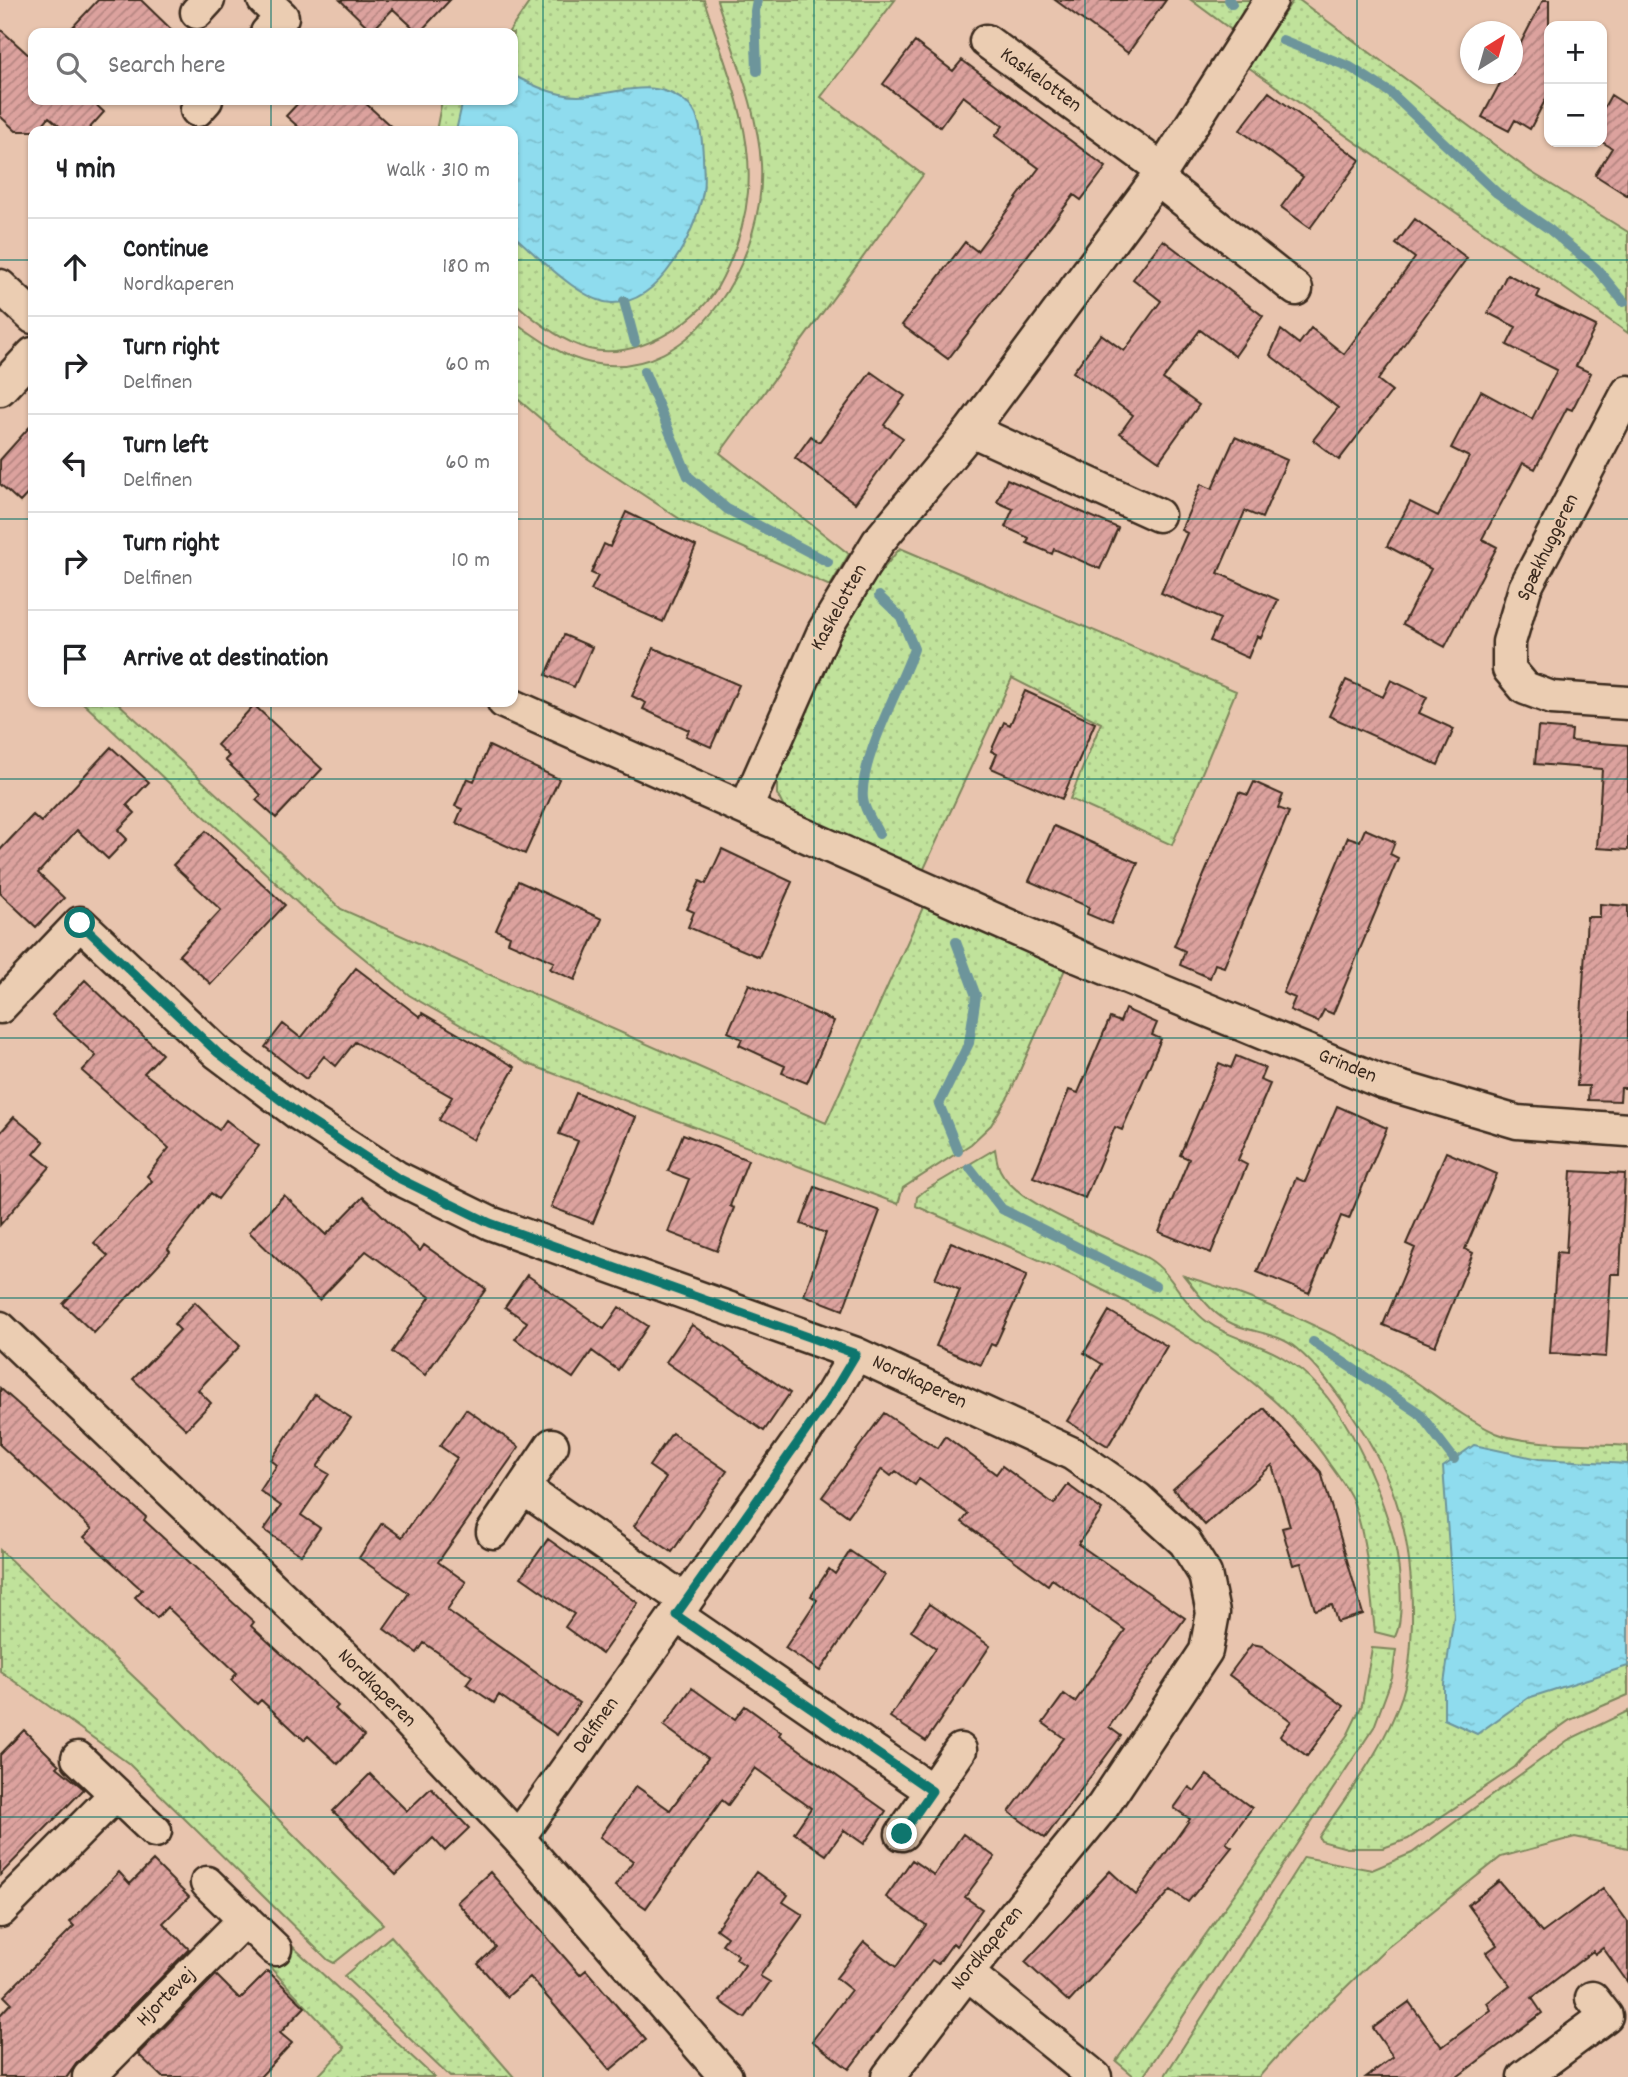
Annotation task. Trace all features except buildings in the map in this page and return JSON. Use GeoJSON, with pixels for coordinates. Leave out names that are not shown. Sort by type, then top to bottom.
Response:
{"type":"FeatureCollection","features":[{"type":"Feature","properties":{"kind":"street"},"geometry":{"type":"LineString","coordinates":[[264,0],[282,16],[271,28]]}},
{"type":"Feature","properties":{"kind":"street","name":"Kaskelotten"},"geometry":{"type":"LineString","coordinates":[[746,808],[824,631],[878,542],[971,430],[1160,175],[1271,0]]}},
{"type":"Feature","properties":{"kind":"street","name":"Kaskelotten"},"geometry":{"type":"LineString","coordinates":[[986,41],[1160,175],[1296,289]]}},
{"type":"Feature","properties":{"kind":"street"},"geometry":{"type":"LineString","coordinates":[[0,286],[28,312]]}},
{"type":"Feature","properties":{"kind":"street"},"geometry":{"type":"LineString","coordinates":[[0,389],[28,359]]}},
{"type":"Feature","properties":{"kind":"street","name":"Spækhuggeren"},"geometry":{"type":"LineString","coordinates":[[1628,392],[1525,588],[1509,642],[1509,669],[1525,688],[1552,698],[1628,703]]}},
{"type":"Feature","properties":{"kind":"street"},"geometry":{"type":"LineString","coordinates":[[971,430],[1158,515]]}},
{"type":"Feature","properties":{"kind":"street"},"geometry":{"type":"LineString","coordinates":[[515,707],[746,808]]}},
{"type":"Feature","properties":{"kind":"street","name":"Grinden"},"geometry":{"type":"LineString","coordinates":[[746,808],[1079,957],[1382,1082],[1517,1122],[1628,1130]]}},
{"type":"Feature","properties":{"kind":"street","name":"Nordkaperen"},"geometry":{"type":"LineString","coordinates":[[0,1007],[80,923],[218,1053],[299,1114],[396,1177],[490,1223],[856,1354],[1073,1454],[1138,1499],[1185,1542],[1205,1574],[1213,1613],[1206,1651],[1103,1806],[967,1973],[888,2077]]}},
{"type":"Feature","properties":{"kind":"street","name":"Nordkaperen"},"geometry":{"type":"LineString","coordinates":[[0,1328],[376,1686],[518,1838],[726,2077]]}},
{"type":"Feature","properties":{"kind":"street","name":"Delfinen"},"geometry":{"type":"LineString","coordinates":[[518,1838],[832,1394],[856,1354]]}},
{"type":"Feature","properties":{"kind":"street"},"geometry":{"type":"LineString","coordinates":[[493,1532],[552,1446]]}},
{"type":"Feature","properties":{"kind":"street"},"geometry":{"type":"LineString","coordinates":[[523,1488],[681,1608],[932,1791]]}},
{"type":"Feature","properties":{"kind":"street"},"geometry":{"type":"LineString","coordinates":[[902,1834],[960,1750]]}},
{"type":"Feature","properties":{"kind":"street"},"geometry":{"type":"LineString","coordinates":[[78,1758],[155,1831]]}},
{"type":"Feature","properties":{"kind":"street"},"geometry":{"type":"LineString","coordinates":[[0,1911],[116,1794]]}},
{"type":"Feature","properties":{"kind":"street"},"geometry":{"type":"LineString","coordinates":[[207,1883],[275,1949]]}},
{"type":"Feature","properties":{"kind":"street","name":"Hjortevej"},"geometry":{"type":"LineString","coordinates":[[89,2077],[245,1919]]}},
{"type":"Feature","properties":{"kind":"street"},"geometry":{"type":"LineString","coordinates":[[967,1973],[1095,2077]]}},
{"type":"Feature","properties":{"kind":"street"},"geometry":{"type":"LineString","coordinates":[[1524,2077],[1606,2016],[1592,1998]]}},
{"type":"Feature","properties":{"kind":"green space"},"geometry":{"type":"Polygon","coordinates":[[[531,0],[704,0],[742,119],[749,168],[748,192],[737,242],[717,288],[694,315],[661,337],[624,350],[589,349],[548,329],[518,305],[518,126],[437,126],[441,105],[518,105],[518,28],[511,28],[531,0]]]}},
{"type":"Feature","properties":{"kind":"green space"},"geometry":{"type":"Polygon","coordinates":[[[717,0],[895,0],[821,97],[923,175],[720,453],[849,554],[830,586],[683,521],[584,456],[518,399],[518,324],[550,346],[580,360],[629,364],[663,353],[693,333],[718,305],[738,272],[752,236],[760,199],[759,143],[744,81],[717,0]]]}},
{"type":"Feature","properties":{"kind":"green space"},"geometry":{"type":"Polygon","coordinates":[[[1191,0],[1254,0],[1233,31],[1191,0]]]}},
{"type":"Feature","properties":{"kind":"green space"},"geometry":{"type":"Polygon","coordinates":[[[1293,0],[1299,0],[1531,172],[1628,232],[1628,333],[1248,67],[1293,0]]]}},
{"type":"Feature","properties":{"kind":"green space"},"geometry":{"type":"Polygon","coordinates":[[[900,548],[1236,691],[1172,845],[1070,799],[1101,723],[1012,678],[923,871],[784,808],[777,794],[777,776],[857,601],[900,548]]]}},
{"type":"Feature","properties":{"kind":"green space"},"geometry":{"type":"Polygon","coordinates":[[[87,707],[122,707],[341,909],[826,1123],[924,905],[1066,967],[1009,1095],[991,1125],[971,1144],[903,1188],[898,1204],[526,1063],[409,995],[304,909],[87,707]]]}},
{"type":"Feature","properties":{"kind":"green space"},"geometry":{"type":"Polygon","coordinates":[[[995,1149],[1000,1170],[1010,1184],[1026,1197],[1045,1209],[1149,1259],[1164,1272],[1206,1321],[1224,1332],[1282,1357],[1321,1389],[1352,1434],[1375,1484],[1392,1533],[1401,1601],[1395,1637],[1375,1632],[1365,1550],[1358,1517],[1348,1492],[1294,1420],[1250,1380],[1198,1344],[1142,1311],[1084,1281],[916,1206],[917,1197],[924,1191],[995,1149]]]}},
{"type":"Feature","properties":{"kind":"green space"},"geometry":{"type":"Polygon","coordinates":[[[1184,1276],[1267,1305],[1347,1342],[1398,1370],[1496,1433],[1542,1442],[1628,1446],[1628,1695],[1570,1720],[1533,1746],[1515,1767],[1408,1839],[1383,1848],[1347,1848],[1321,1841],[1319,1837],[1386,1733],[1405,1687],[1411,1650],[1412,1592],[1410,1564],[1400,1512],[1367,1438],[1339,1396],[1312,1364],[1290,1344],[1225,1320],[1206,1303],[1184,1276]]]}},
{"type":"Feature","properties":{"kind":"green space"},"geometry":{"type":"Polygon","coordinates":[[[0,1550],[173,1714],[383,1924],[334,1963],[328,1960],[128,1763],[0,1671],[0,1550]]]}},
{"type":"Feature","properties":{"kind":"green space"},"geometry":{"type":"Polygon","coordinates":[[[1372,1648],[1396,1650],[1392,1678],[1374,1727],[1143,2077],[1135,2077],[1116,2061],[1348,1734],[1362,1705],[1372,1648]]]}},
{"type":"Feature","properties":{"kind":"green space"},"geometry":{"type":"Polygon","coordinates":[[[1628,1711],[1628,1848],[1575,1837],[1501,1857],[1384,1950],[1288,2044],[1259,2077],[1164,2077],[1304,1857],[1372,1870],[1412,1853],[1568,1740],[1628,1711]]]}},
{"type":"Feature","properties":{"kind":"green space"},"geometry":{"type":"Polygon","coordinates":[[[391,1936],[514,2077],[450,2077],[344,1976],[391,1936]]]}},
{"type":"Feature","properties":{"kind":"green space"},"geometry":{"type":"Polygon","coordinates":[[[290,1944],[434,2077],[317,2077],[345,2048],[268,1965],[290,1944]]]}},
{"type":"Feature","properties":{"kind":"water"},"geometry":{"type":"Polygon","coordinates":[[[518,77],[569,96],[649,88],[676,96],[689,105],[696,115],[703,155],[704,187],[699,209],[684,245],[673,263],[646,292],[630,300],[612,303],[587,295],[546,265],[518,240],[518,126],[457,126],[462,105],[518,105],[518,77]]]}},
{"type":"Feature","properties":{"kind":"water"},"geometry":{"type":"Polygon","coordinates":[[[1474,1445],[1539,1459],[1628,1464],[1628,1666],[1528,1698],[1477,1734],[1444,1719],[1444,1684],[1454,1615],[1443,1467],[1474,1445]]]}},
{"type":"Feature","properties":{"kind":"waterway"},"geometry":{"type":"LineString","coordinates":[[757,0],[757,71]]}},
{"type":"Feature","properties":{"kind":"waterway"},"geometry":{"type":"LineString","coordinates":[[1229,0],[1232,4]]}},
{"type":"Feature","properties":{"kind":"waterway"},"geometry":{"type":"LineString","coordinates":[[1282,40],[1350,67],[1391,93],[1497,193],[1549,229],[1596,268],[1624,302]]}},
{"type":"Feature","properties":{"kind":"waterway"},"geometry":{"type":"LineString","coordinates":[[624,301],[635,342]]}},
{"type":"Feature","properties":{"kind":"waterway"},"geometry":{"type":"LineString","coordinates":[[644,371],[688,476],[727,509],[828,562]]}},
{"type":"Feature","properties":{"kind":"waterway"},"geometry":{"type":"LineString","coordinates":[[879,596],[901,617],[914,649],[874,745],[863,783],[864,803],[879,834]]}},
{"type":"Feature","properties":{"kind":"waterway"},"geometry":{"type":"LineString","coordinates":[[956,942],[976,996],[969,1043],[939,1104],[958,1151]]}},
{"type":"Feature","properties":{"kind":"waterway"},"geometry":{"type":"LineString","coordinates":[[970,1168],[1002,1209],[1155,1286]]}},
{"type":"Feature","properties":{"kind":"waterway"},"geometry":{"type":"LineString","coordinates":[[1313,1342],[1419,1413],[1454,1459]]}},
{"type":"Feature","properties":{"kind":"route"},"geometry":{"type":"LineString","coordinates":[[80,923],[218,1053],[299,1114],[396,1177],[490,1223],[856,1354],[832,1394],[676,1615],[932,1791],[902,1834]]}}]}
